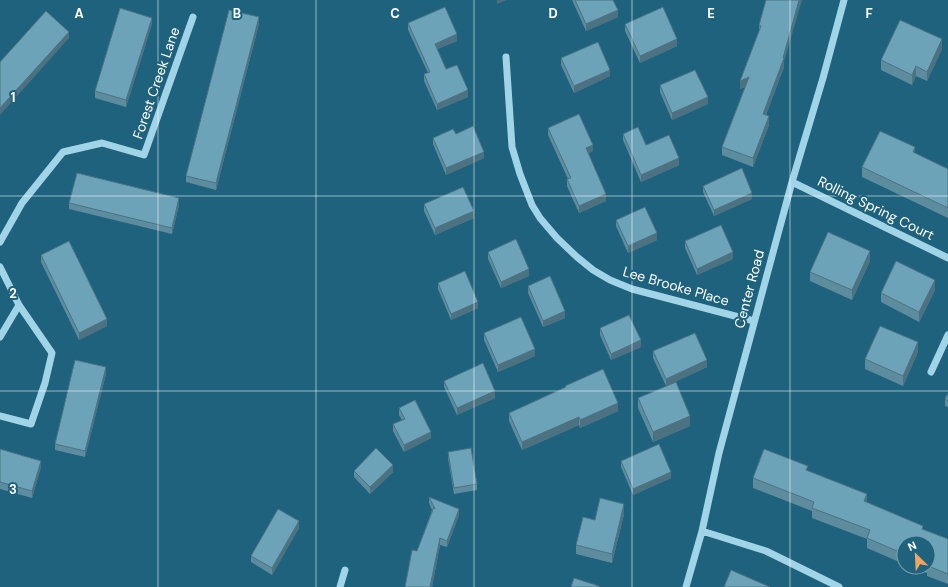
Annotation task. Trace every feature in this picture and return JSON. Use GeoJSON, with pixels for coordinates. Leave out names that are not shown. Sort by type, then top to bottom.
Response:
{"type":"FeatureCollection","features":[{"type":"Feature","properties":{"kind":"street","name":"Center Road"},"geometry":{"type":"LineString","coordinates":[[686,587],[702,531],[719,453],[754,322],[844,0]]}},
{"type":"Feature","properties":{"kind":"street","name":"Forest Creek Lane"},"geometry":{"type":"LineString","coordinates":[[0,242],[22,203],[63,152],[102,144],[144,155],[193,17]]}},
{"type":"Feature","properties":{"kind":"street","name":"Lee Brooke Place"},"geometry":{"type":"LineString","coordinates":[[506,57],[512,147],[520,174],[532,205],[540,218],[558,238],[577,257],[593,270],[610,280],[632,289],[754,322]]}},
{"type":"Feature","properties":{"kind":"street","name":"Rolling Spring Court"},"geometry":{"type":"LineString","coordinates":[[792,182],[948,258]]}},
{"type":"Feature","properties":{"kind":"street"},"geometry":{"type":"LineString","coordinates":[[0,267],[19,305],[52,353],[45,383],[31,424],[0,416]]}},
{"type":"Feature","properties":{"kind":"street"},"geometry":{"type":"LineString","coordinates":[[0,337],[19,305]]}},
{"type":"Feature","properties":{"kind":"street"},"geometry":{"type":"LineString","coordinates":[[931,372],[948,335]]}},
{"type":"Feature","properties":{"kind":"street"},"geometry":{"type":"LineString","coordinates":[[702,531],[766,551],[840,587]]}},
{"type":"Feature","properties":{"kind":"street"},"geometry":{"type":"LineString","coordinates":[[340,587],[345,570]]}},
{"type":"Feature","properties":{"kind":"building"},"geometry":{"type":"Polygon","coordinates":[[[575,0],[613,0],[618,10],[586,24],[575,0]]]}},
{"type":"Feature","properties":{"kind":"building"},"geometry":{"type":"Polygon","coordinates":[[[766,0],[799,0],[784,58],[763,114],[769,116],[753,158],[722,147],[749,77],[740,81],[761,26],[759,25],[766,0]]]}},
{"type":"Feature","properties":{"kind":"building"},"geometry":{"type":"Polygon","coordinates":[[[445,7],[457,34],[435,44],[446,69],[457,65],[468,90],[437,104],[424,74],[430,72],[408,23],[445,7]]]}},
{"type":"Feature","properties":{"kind":"building"},"geometry":{"type":"Polygon","coordinates":[[[663,7],[677,39],[640,56],[625,24],[663,7]]]}},
{"type":"Feature","properties":{"kind":"building"},"geometry":{"type":"Polygon","coordinates":[[[120,8],[152,18],[126,100],[95,91],[120,8]]]}},
{"type":"Feature","properties":{"kind":"building"},"geometry":{"type":"Polygon","coordinates":[[[229,10],[259,17],[216,183],[186,176],[229,10]]]}},
{"type":"Feature","properties":{"kind":"building"},"geometry":{"type":"Polygon","coordinates":[[[46,11],[69,32],[0,108],[0,62],[46,11]]]}},
{"type":"Feature","properties":{"kind":"building"},"geometry":{"type":"Polygon","coordinates":[[[900,20],[942,39],[927,72],[916,66],[912,75],[881,60],[900,20]]]}},
{"type":"Feature","properties":{"kind":"building"},"geometry":{"type":"Polygon","coordinates":[[[598,42],[610,70],[574,86],[561,58],[598,42]]]}},
{"type":"Feature","properties":{"kind":"building"},"geometry":{"type":"Polygon","coordinates":[[[695,70],[708,97],[672,113],[660,85],[695,70]]]}},
{"type":"Feature","properties":{"kind":"building"},"geometry":{"type":"Polygon","coordinates":[[[579,114],[593,145],[586,148],[606,194],[579,206],[567,179],[571,178],[548,128],[579,114]]]}},
{"type":"Feature","properties":{"kind":"building"},"geometry":{"type":"Polygon","coordinates":[[[473,126],[484,152],[446,168],[433,138],[453,129],[456,134],[473,126]]]}},
{"type":"Feature","properties":{"kind":"building"},"geometry":{"type":"Polygon","coordinates":[[[638,127],[646,145],[669,135],[679,158],[641,175],[623,134],[638,127]]]}},
{"type":"Feature","properties":{"kind":"building"},"geometry":{"type":"Polygon","coordinates":[[[880,131],[915,147],[913,152],[948,169],[948,208],[862,167],[880,131]]]}},
{"type":"Feature","properties":{"kind":"building"},"geometry":{"type":"Polygon","coordinates":[[[742,168],[752,193],[714,210],[703,186],[742,168]]]}},
{"type":"Feature","properties":{"kind":"building"},"geometry":{"type":"Polygon","coordinates":[[[77,173],[179,198],[172,228],[69,203],[77,173]]]}},
{"type":"Feature","properties":{"kind":"building"},"geometry":{"type":"Polygon","coordinates":[[[463,187],[474,211],[435,228],[424,204],[463,187]]]}},
{"type":"Feature","properties":{"kind":"building"},"geometry":{"type":"Polygon","coordinates":[[[645,207],[657,233],[628,246],[616,220],[645,207]]]}},
{"type":"Feature","properties":{"kind":"building"},"geometry":{"type":"Polygon","coordinates":[[[721,225],[733,252],[697,269],[685,241],[721,225]]]}},
{"type":"Feature","properties":{"kind":"building"},"geometry":{"type":"Polygon","coordinates":[[[828,232],[870,251],[852,290],[810,272],[828,232]]]}},
{"type":"Feature","properties":{"kind":"building"},"geometry":{"type":"Polygon","coordinates":[[[516,239],[529,269],[501,282],[488,252],[516,239]]]}},
{"type":"Feature","properties":{"kind":"building"},"geometry":{"type":"Polygon","coordinates":[[[69,241],[107,319],[79,333],[41,255],[69,241]]]}},
{"type":"Feature","properties":{"kind":"building"},"geometry":{"type":"Polygon","coordinates":[[[896,261],[935,280],[919,312],[881,293],[896,261]]]}},
{"type":"Feature","properties":{"kind":"building"},"geometry":{"type":"Polygon","coordinates":[[[465,271],[478,302],[451,314],[438,283],[465,271]]]}},
{"type":"Feature","properties":{"kind":"building"},"geometry":{"type":"Polygon","coordinates":[[[550,276],[565,311],[543,321],[528,286],[550,276]]]}},
{"type":"Feature","properties":{"kind":"building"},"geometry":{"type":"Polygon","coordinates":[[[629,315],[641,340],[611,354],[600,328],[629,315]]]}},
{"type":"Feature","properties":{"kind":"building"},"geometry":{"type":"Polygon","coordinates":[[[521,317],[535,349],[498,365],[484,333],[521,317]]]}},
{"type":"Feature","properties":{"kind":"building"},"geometry":{"type":"Polygon","coordinates":[[[880,326],[918,342],[903,376],[865,359],[880,326]]]}},
{"type":"Feature","properties":{"kind":"building"},"geometry":{"type":"Polygon","coordinates":[[[695,333],[707,360],[666,379],[653,351],[695,333]]]}},
{"type":"Feature","properties":{"kind":"building"},"geometry":{"type":"Polygon","coordinates":[[[75,360],[106,367],[85,451],[55,444],[75,360]]]}},
{"type":"Feature","properties":{"kind":"building"},"geometry":{"type":"Polygon","coordinates":[[[483,363],[495,391],[457,408],[444,381],[483,363]]]}},
{"type":"Feature","properties":{"kind":"building"},"geometry":{"type":"Polygon","coordinates":[[[603,369],[618,403],[580,420],[579,417],[522,442],[509,413],[603,369]]]}},
{"type":"Feature","properties":{"kind":"building"},"geometry":{"type":"Polygon","coordinates":[[[676,382],[690,416],[653,432],[638,398],[676,382]]]}},
{"type":"Feature","properties":{"kind":"building"},"geometry":{"type":"Polygon","coordinates":[[[948,393],[948,401],[945,399],[948,393]]]}},
{"type":"Feature","properties":{"kind":"building"},"geometry":{"type":"Polygon","coordinates":[[[415,400],[431,432],[404,445],[393,424],[405,419],[399,408],[415,400]]]}},
{"type":"Feature","properties":{"kind":"building"},"geometry":{"type":"Polygon","coordinates":[[[659,444],[671,472],[633,489],[621,461],[659,444]]]}},
{"type":"Feature","properties":{"kind":"building"},"geometry":{"type":"Polygon","coordinates":[[[376,448],[393,465],[370,487],[354,471],[376,448]]]}},
{"type":"Feature","properties":{"kind":"building"},"geometry":{"type":"Polygon","coordinates":[[[471,448],[477,484],[454,488],[448,452],[471,448]]]}},
{"type":"Feature","properties":{"kind":"building"},"geometry":{"type":"Polygon","coordinates":[[[0,449],[41,461],[32,491],[0,482],[0,449]]]}},
{"type":"Feature","properties":{"kind":"building"},"geometry":{"type":"Polygon","coordinates":[[[764,449],[808,466],[806,470],[867,494],[864,501],[923,526],[922,529],[948,539],[948,574],[936,569],[936,535],[896,535],[896,551],[867,538],[870,530],[812,508],[814,502],[753,478],[764,449]]]}},
{"type":"Feature","properties":{"kind":"building"},"geometry":{"type":"Polygon","coordinates":[[[429,497],[459,509],[447,541],[440,538],[430,587],[405,587],[412,550],[417,551],[434,507],[429,497]]]}},
{"type":"Feature","properties":{"kind":"building"},"geometry":{"type":"Polygon","coordinates":[[[600,498],[624,504],[612,554],[576,545],[583,517],[595,520],[600,498]]]}},
{"type":"Feature","properties":{"kind":"building"},"geometry":{"type":"Polygon","coordinates":[[[278,509],[299,521],[272,568],[251,556],[278,509]]]}},
{"type":"Feature","properties":{"kind":"building"},"geometry":{"type":"Polygon","coordinates":[[[731,570],[770,587],[724,587],[731,570]]]}},
{"type":"Feature","properties":{"kind":"building"},"geometry":{"type":"Polygon","coordinates":[[[574,578],[599,586],[599,587],[571,587],[574,578]]]}}]}
